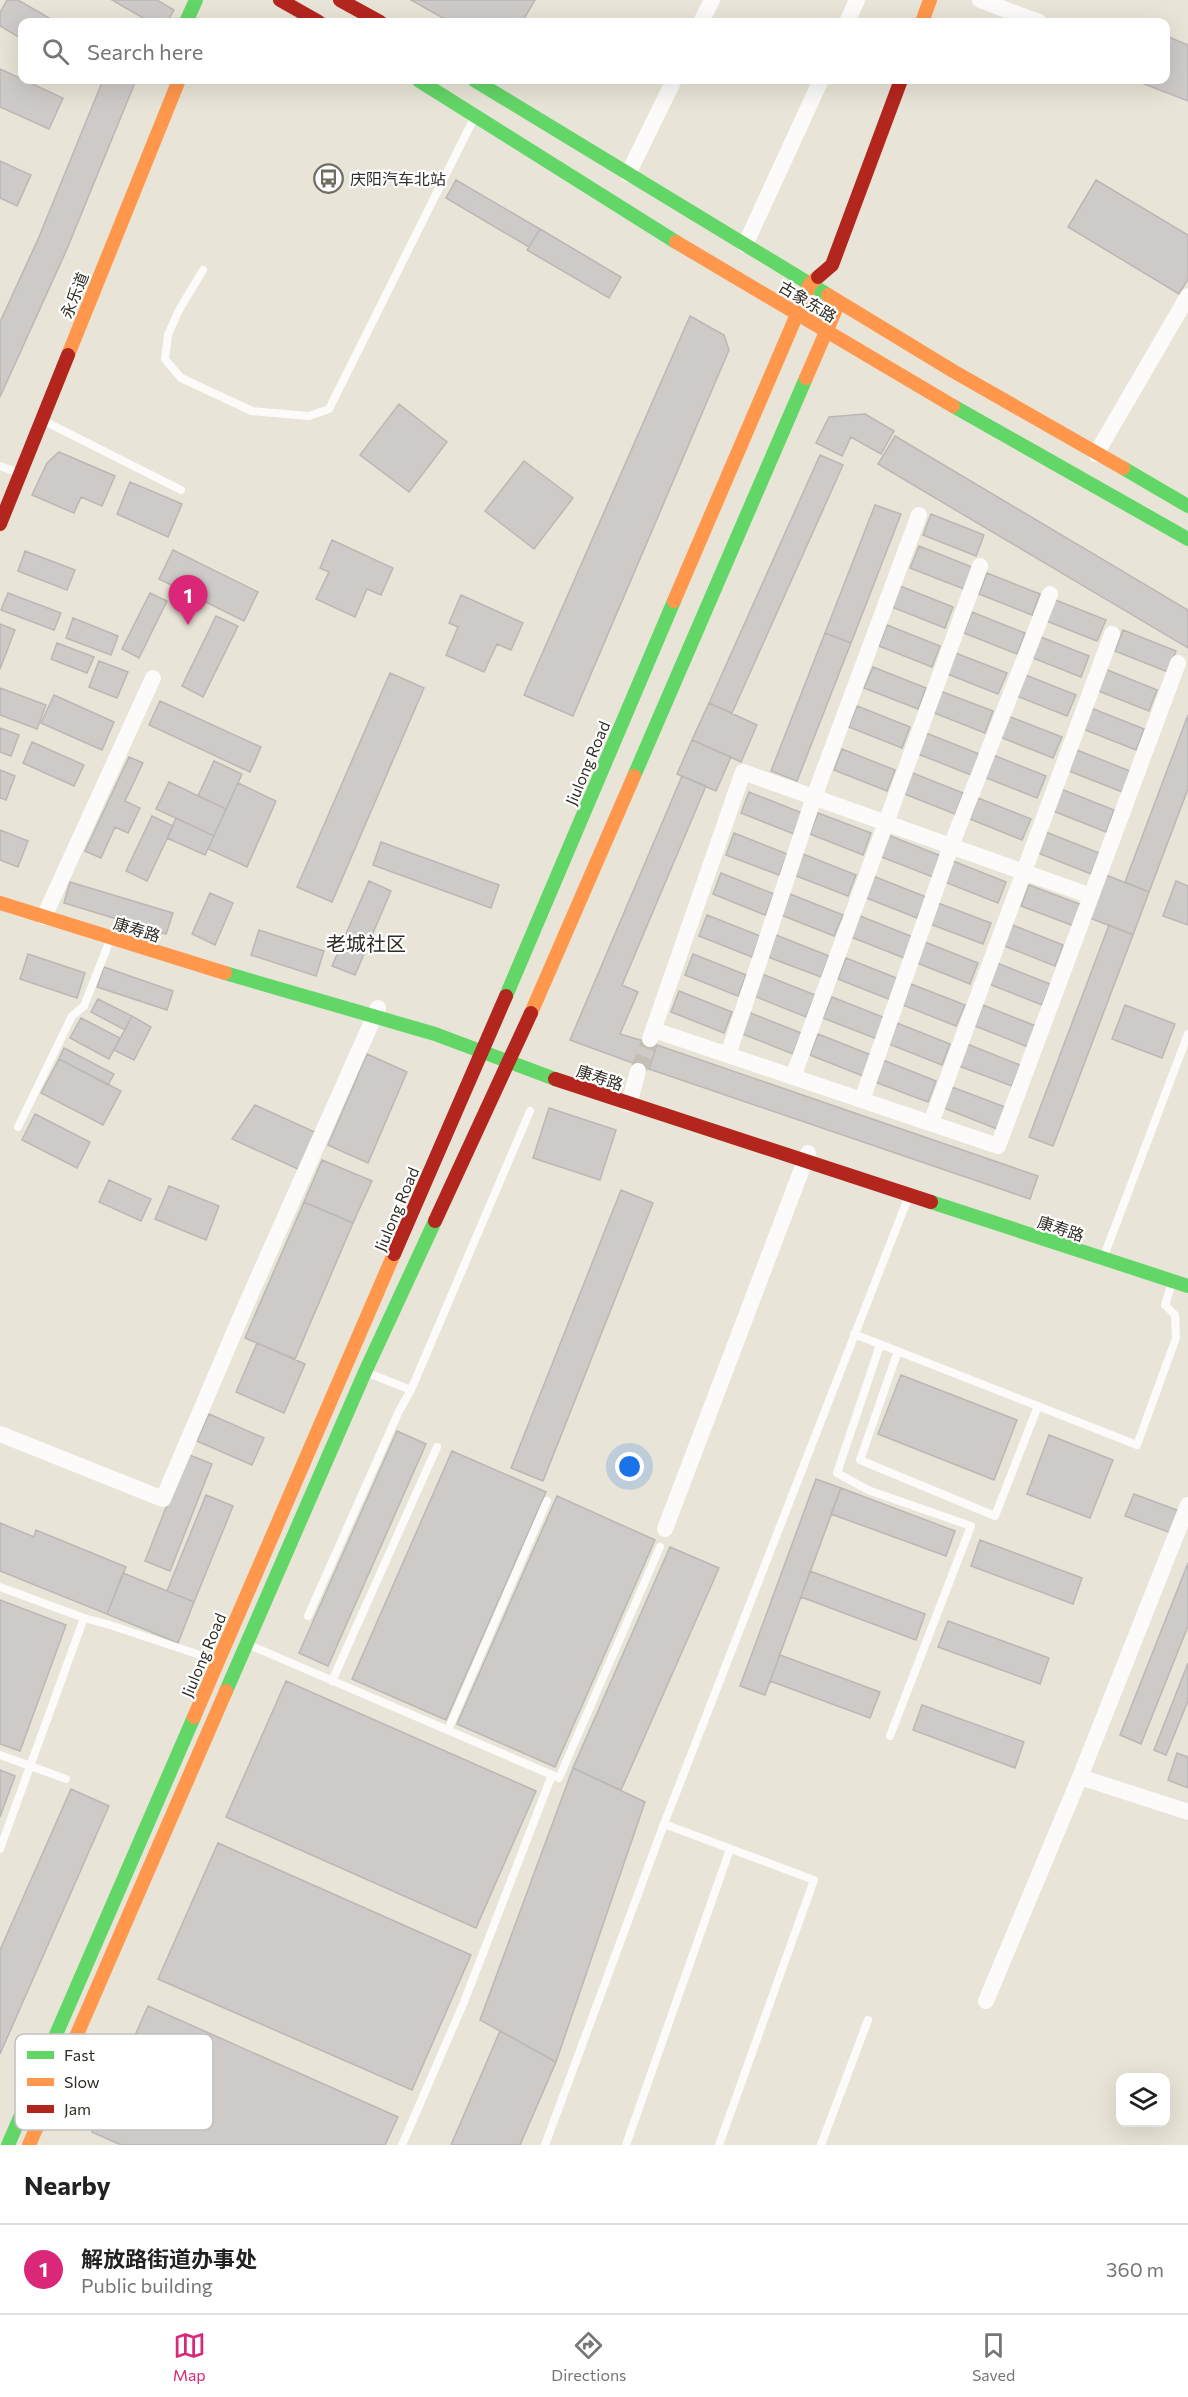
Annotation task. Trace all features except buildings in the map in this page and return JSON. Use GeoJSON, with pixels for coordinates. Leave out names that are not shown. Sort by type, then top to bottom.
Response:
{"type":"FeatureCollection","features":[{"type":"Feature","properties":{"kind":"main road"},"geometry":{"type":"LineString","coordinates":[[188,18],[196,0]]}},
{"type":"Feature","properties":{"kind":"main road"},"geometry":{"type":"LineString","coordinates":[[280,0],[312,18]]}},
{"type":"Feature","properties":{"kind":"main road"},"geometry":{"type":"LineString","coordinates":[[340,0],[373,18]]}},
{"type":"Feature","properties":{"kind":"main road"},"geometry":{"type":"LineString","coordinates":[[923,18],[930,0]]}},
{"type":"Feature","properties":{"kind":"main road","name":"永乐道"},"geometry":{"type":"LineString","coordinates":[[0,497],[9,466],[41,420],[177,84]]}},
{"type":"Feature","properties":{"kind":"main road","name":"古象东路"},"geometry":{"type":"LineString","coordinates":[[424,84],[651,227],[1188,540]]}},
{"type":"Feature","properties":{"kind":"main road","name":"古象东路"},"geometry":{"type":"LineString","coordinates":[[481,84],[953,371],[1188,506]]}},
{"type":"Feature","properties":{"kind":"main road"},"geometry":{"type":"LineString","coordinates":[[810,284],[832,265],[900,84]]}},
{"type":"Feature","properties":{"kind":"main road","name":"Jiulong Road"},"geometry":{"type":"LineString","coordinates":[[57,2034],[484,1047],[810,284]]}},
{"type":"Feature","properties":{"kind":"main road"},"geometry":{"type":"LineString","coordinates":[[77,2034],[364,1372],[511,1057],[839,302]]}},
{"type":"Feature","properties":{"kind":"main road","name":"永乐道"},"geometry":{"type":"LineString","coordinates":[[0,524],[9,466]]}},
{"type":"Feature","properties":{"kind":"main road","name":"康寿路"},"geometry":{"type":"LineString","coordinates":[[0,892],[46,913]]}},
{"type":"Feature","properties":{"kind":"main road","name":"康寿路"},"geometry":{"type":"LineString","coordinates":[[0,903],[46,913],[376,1012],[438,1024],[484,1047],[630,1099],[806,1158],[1179,1276],[1188,1286]]}},
{"type":"Feature","properties":{"kind":"main road"},"geometry":{"type":"LineString","coordinates":[[29,2145],[36,2130]]}},
{"type":"Feature","properties":{"kind":"street"},"geometry":{"type":"LineString","coordinates":[[703,18],[712,0]]}},
{"type":"Feature","properties":{"kind":"street"},"geometry":{"type":"LineString","coordinates":[[849,18],[857,0]]}},
{"type":"Feature","properties":{"kind":"street"},"geometry":{"type":"LineString","coordinates":[[980,0],[1028,18]]}},
{"type":"Feature","properties":{"kind":"street"},"geometry":{"type":"LineString","coordinates":[[628,174],[672,84]]}},
{"type":"Feature","properties":{"kind":"street"},"geometry":{"type":"LineString","coordinates":[[745,245],[819,84]]}},
{"type":"Feature","properties":{"kind":"street"},"geometry":{"type":"LineString","coordinates":[[1096,454],[1188,296]]}},
{"type":"Feature","properties":{"kind":"street"},"geometry":{"type":"LineString","coordinates":[[728,1055],[813,797],[919,515]]}},
{"type":"Feature","properties":{"kind":"street"},"geometry":{"type":"LineString","coordinates":[[793,1077],[980,566]]}},
{"type":"Feature","properties":{"kind":"street"},"geometry":{"type":"LineString","coordinates":[[862,1100],[951,846],[1050,594]]}},
{"type":"Feature","properties":{"kind":"street"},"geometry":{"type":"LineString","coordinates":[[931,1123],[1112,634]]}},
{"type":"Feature","properties":{"kind":"street"},"geometry":{"type":"LineString","coordinates":[[1091,896],[743,772],[652,1035],[728,1055],[998,1146],[1178,663]]}},
{"type":"Feature","properties":{"kind":"street"},"geometry":{"type":"LineString","coordinates":[[46,913],[153,678]]}},
{"type":"Feature","properties":{"kind":"street"},"geometry":{"type":"LineString","coordinates":[[0,1434],[163,1499],[245,1307],[376,1012]]}},
{"type":"Feature","properties":{"kind":"street"},"geometry":{"type":"LineString","coordinates":[[630,1099],[638,1071]]}},
{"type":"Feature","properties":{"kind":"street"},"geometry":{"type":"LineString","coordinates":[[665,1529],[806,1158]]}},
{"type":"Feature","properties":{"kind":"street"},"geometry":{"type":"LineString","coordinates":[[986,2001],[1080,1777],[1188,1504]]}},
{"type":"Feature","properties":{"kind":"street"},"geometry":{"type":"LineString","coordinates":[[1080,1777],[1188,1812]]}},
{"type":"Feature","properties":{"kind":"lane"},"geometry":{"type":"LineString","coordinates":[[203,270],[179,310],[168,335],[165,359],[181,378],[252,411],[309,416],[329,409],[475,115]]}},
{"type":"Feature","properties":{"kind":"lane"},"geometry":{"type":"LineString","coordinates":[[41,420],[181,490]]}},
{"type":"Feature","properties":{"kind":"lane"},"geometry":{"type":"LineString","coordinates":[[18,1127],[72,1016],[84,1006],[112,933]]}},
{"type":"Feature","properties":{"kind":"lane"},"geometry":{"type":"LineString","coordinates":[[1105,1254],[1188,1034]]}},
{"type":"Feature","properties":{"kind":"lane"},"geometry":{"type":"LineString","coordinates":[[308,1616],[399,1411],[411,1390],[530,1111]]}},
{"type":"Feature","properties":{"kind":"lane"},"geometry":{"type":"LineString","coordinates":[[545,2145],[664,1824],[910,1191]]}},
{"type":"Feature","properties":{"kind":"lane"},"geometry":{"type":"LineString","coordinates":[[854,1334],[1137,1445],[1176,1338],[1175,1315],[1165,1305],[1179,1276]]}},
{"type":"Feature","properties":{"kind":"lane"},"geometry":{"type":"LineString","coordinates":[[880,1345],[837,1473],[868,1490],[971,1526],[890,1736]]}},
{"type":"Feature","properties":{"kind":"lane"},"geometry":{"type":"LineString","coordinates":[[898,1351],[860,1460],[995,1516],[1038,1406]]}},
{"type":"Feature","properties":{"kind":"lane"},"geometry":{"type":"LineString","coordinates":[[364,1372],[411,1390]]}},
{"type":"Feature","properties":{"kind":"lane"},"geometry":{"type":"LineString","coordinates":[[332,1681],[437,1447]]}},
{"type":"Feature","properties":{"kind":"lane"},"geometry":{"type":"LineString","coordinates":[[448,1730],[547,1501]]}},
{"type":"Feature","properties":{"kind":"lane"},"geometry":{"type":"LineString","coordinates":[[247,1644],[559,1778],[660,1547]]}},
{"type":"Feature","properties":{"kind":"lane"},"geometry":{"type":"LineString","coordinates":[[0,1587],[84,1618],[218,1661]]}},
{"type":"Feature","properties":{"kind":"lane"},"geometry":{"type":"LineString","coordinates":[[0,1849],[84,1618]]}},
{"type":"Feature","properties":{"kind":"lane"},"geometry":{"type":"LineString","coordinates":[[0,1755],[66,1779]]}},
{"type":"Feature","properties":{"kind":"lane"},"geometry":{"type":"LineString","coordinates":[[402,2145],[464,2002],[552,1775]]}},
{"type":"Feature","properties":{"kind":"lane"},"geometry":{"type":"LineString","coordinates":[[664,1824],[814,1880],[719,2145]]}},
{"type":"Feature","properties":{"kind":"lane"},"geometry":{"type":"LineString","coordinates":[[626,2145],[730,1850]]}},
{"type":"Feature","properties":{"kind":"lane"},"geometry":{"type":"LineString","coordinates":[[821,2145],[868,2020]]}},
{"type":"Feature","properties":{"kind":"tunnel"},"geometry":{"type":"LineString","coordinates":[[638,1071],[650,1040]]}},
{"type":"Feature","properties":{"kind":"traffic: fast"},"geometry":{"type":"LineString","coordinates":[[188,18],[196,0]]}},
{"type":"Feature","properties":{"kind":"traffic: fast"},"geometry":{"type":"LineString","coordinates":[[424,84],[676,242]]}},
{"type":"Feature","properties":{"kind":"traffic: fast"},"geometry":{"type":"LineString","coordinates":[[481,84],[828,295]]}},
{"type":"Feature","properties":{"kind":"traffic: fast"},"geometry":{"type":"LineString","coordinates":[[634,776],[806,378]]}},
{"type":"Feature","properties":{"kind":"traffic: fast"},"geometry":{"type":"LineString","coordinates":[[953,406],[1188,539]]}},
{"type":"Feature","properties":{"kind":"traffic: fast"},"geometry":{"type":"LineString","coordinates":[[1123,468],[1188,506]]}},
{"type":"Feature","properties":{"kind":"traffic: fast"},"geometry":{"type":"LineString","coordinates":[[506,996],[674,601]]}},
{"type":"Feature","properties":{"kind":"traffic: fast"},"geometry":{"type":"LineString","coordinates":[[225,973],[435,1034],[555,1079]]}},
{"type":"Feature","properties":{"kind":"traffic: fast"},"geometry":{"type":"LineString","coordinates":[[931,1202],[1188,1286]]}},
{"type":"Feature","properties":{"kind":"traffic: fast"},"geometry":{"type":"LineString","coordinates":[[226,1691],[365,1372],[435,1221]]}},
{"type":"Feature","properties":{"kind":"traffic: fast"},"geometry":{"type":"LineString","coordinates":[[56,2034],[194,1717]]}},
{"type":"Feature","properties":{"kind":"traffic: fast"},"geometry":{"type":"LineString","coordinates":[[8,2145],[15,2129]]}},
{"type":"Feature","properties":{"kind":"traffic: slow"},"geometry":{"type":"LineString","coordinates":[[923,18],[930,0]]}},
{"type":"Feature","properties":{"kind":"traffic: slow"},"geometry":{"type":"LineString","coordinates":[[68,355],[177,84]]}},
{"type":"Feature","properties":{"kind":"traffic: slow"},"geometry":{"type":"LineString","coordinates":[[676,242],[953,406]]}},
{"type":"Feature","properties":{"kind":"traffic: slow"},"geometry":{"type":"LineString","coordinates":[[674,601],[810,284],[818,277]]}},
{"type":"Feature","properties":{"kind":"traffic: slow"},"geometry":{"type":"LineString","coordinates":[[828,295],[953,371],[1123,468]]}},
{"type":"Feature","properties":{"kind":"traffic: slow"},"geometry":{"type":"LineString","coordinates":[[806,378],[839,302]]}},
{"type":"Feature","properties":{"kind":"traffic: slow"},"geometry":{"type":"LineString","coordinates":[[531,1013],[634,776]]}},
{"type":"Feature","properties":{"kind":"traffic: slow"},"geometry":{"type":"LineString","coordinates":[[0,903],[225,973]]}},
{"type":"Feature","properties":{"kind":"traffic: slow"},"geometry":{"type":"LineString","coordinates":[[194,1717],[394,1254]]}},
{"type":"Feature","properties":{"kind":"traffic: slow"},"geometry":{"type":"LineString","coordinates":[[77,2034],[226,1691]]}},
{"type":"Feature","properties":{"kind":"traffic: slow"},"geometry":{"type":"LineString","coordinates":[[29,2145],[36,2130]]}},
{"type":"Feature","properties":{"kind":"traffic: jam"},"geometry":{"type":"LineString","coordinates":[[280,0],[312,18]]}},
{"type":"Feature","properties":{"kind":"traffic: jam"},"geometry":{"type":"LineString","coordinates":[[340,0],[373,18]]}},
{"type":"Feature","properties":{"kind":"traffic: jam"},"geometry":{"type":"LineString","coordinates":[[818,277],[832,265],[900,84]]}},
{"type":"Feature","properties":{"kind":"traffic: jam"},"geometry":{"type":"LineString","coordinates":[[0,524],[68,355]]}},
{"type":"Feature","properties":{"kind":"traffic: jam"},"geometry":{"type":"LineString","coordinates":[[394,1254],[506,996]]}},
{"type":"Feature","properties":{"kind":"traffic: jam"},"geometry":{"type":"LineString","coordinates":[[435,1221],[531,1013]]}},
{"type":"Feature","properties":{"kind":"traffic: jam"},"geometry":{"type":"LineString","coordinates":[[555,1079],[931,1202]]}},
{"type":"Feature","properties":{"kind":"place","name":"庆阳汽车北站"},"geometry":{"type":"Point","coordinates":[329,178]}},
{"type":"Feature","properties":{"kind":"place","name":"解放路街道办事处"},"geometry":{"type":"Point","coordinates":[188,625]}},
{"type":"Feature","properties":{"kind":"district","name":"老城社区"},"geometry":{"type":"Point","coordinates":[366,943]}}]}
